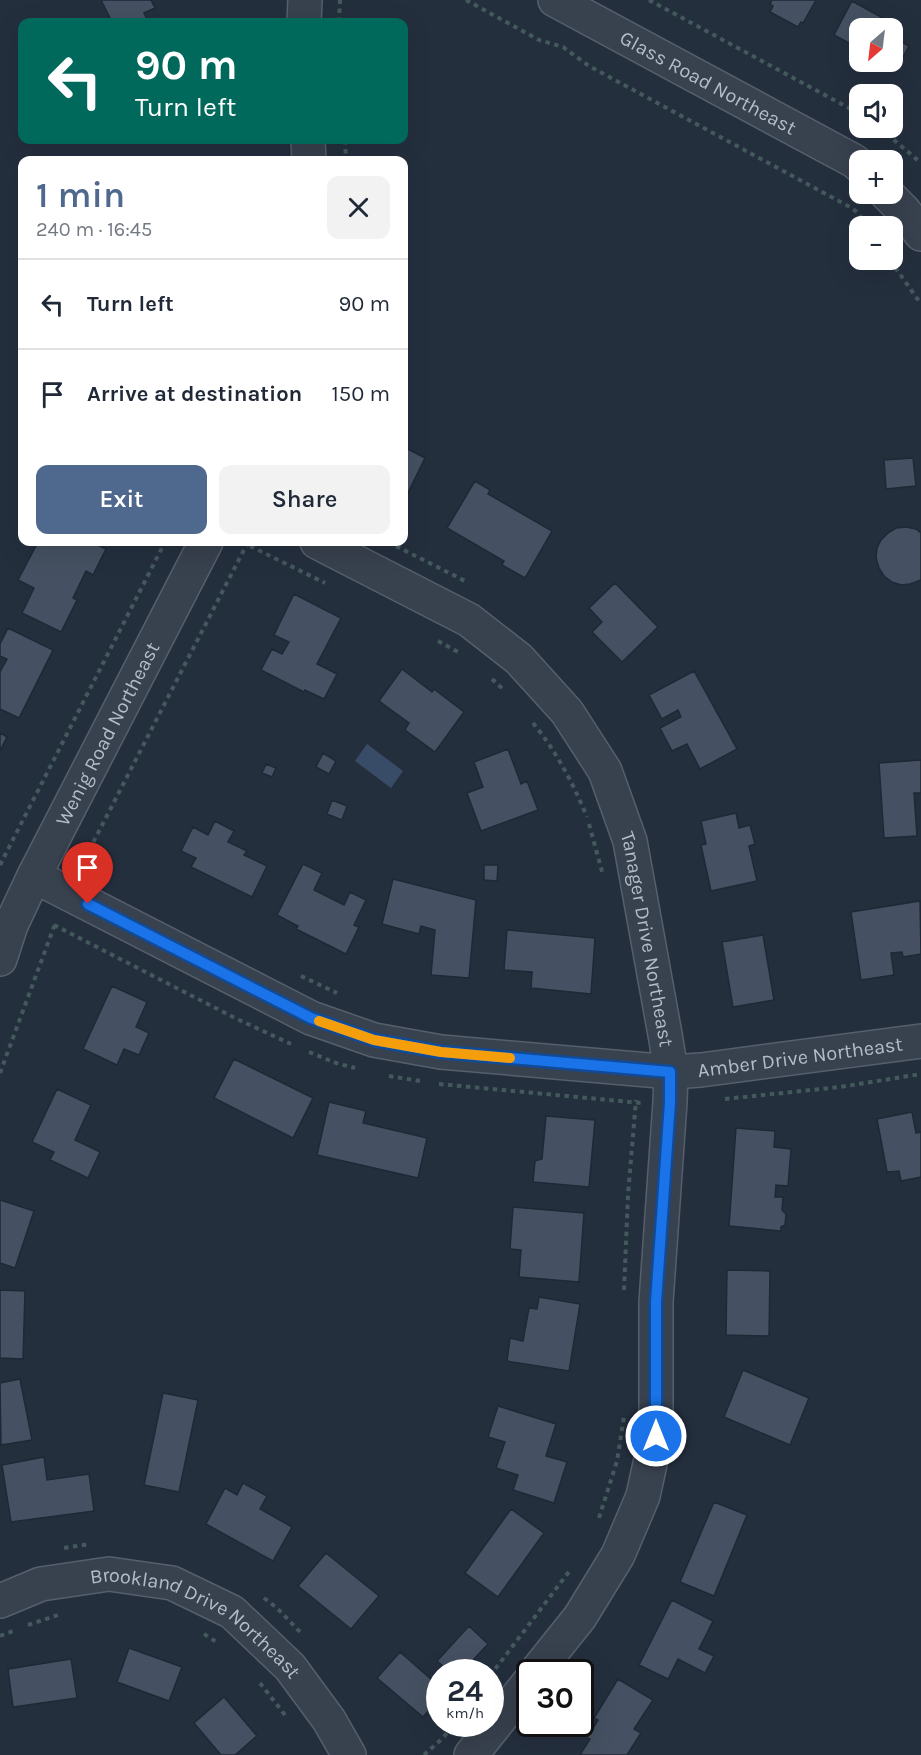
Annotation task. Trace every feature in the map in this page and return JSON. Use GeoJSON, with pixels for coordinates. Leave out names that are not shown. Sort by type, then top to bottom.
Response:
{"type":"FeatureCollection","features":[{"type":"Feature","properties":{"kind":"street"},"geometry":{"type":"LineString","coordinates":[[304,18],[305,0]]}},
{"type":"Feature","properties":{"kind":"street","name":"Glass Road Northeast"},"geometry":{"type":"LineString","coordinates":[[555,0],[849,158]]}},
{"type":"Feature","properties":{"kind":"street"},"geometry":{"type":"LineString","coordinates":[[897,204],[921,234]]}},
{"type":"Feature","properties":{"kind":"street","name":"Wenig Road Northeast"},"geometry":{"type":"LineString","coordinates":[[0,959],[11,926],[34,876],[204,546]]}},
{"type":"Feature","properties":{"kind":"street","name":"Tanager Drive Northeast"},"geometry":{"type":"LineString","coordinates":[[325,546],[469,620],[519,659],[567,712],[605,771],[630,841],[670,1072],[670,1102],[656,1302],[656,1436],[643,1496],[618,1556],[580,1617],[546,1659]]}},
{"type":"Feature","properties":{"kind":"street","name":"Amber Drive Northeast"},"geometry":{"type":"LineString","coordinates":[[34,876],[311,1018],[374,1040],[441,1052],[670,1072],[701,1070],[921,1041]]}},
{"type":"Feature","properties":{"kind":"street","name":"Brookland Drive Northeast"},"geometry":{"type":"LineString","coordinates":[[0,1601],[41,1584],[109,1574],[172,1583],[232,1612],[290,1667],[329,1720],[349,1755]]}},
{"type":"Feature","properties":{"kind":"street"},"geometry":{"type":"LineString","coordinates":[[471,1755],[516,1699]]}},
{"type":"Feature","properties":{"kind":"path"},"geometry":{"type":"LineString","coordinates":[[339,18],[340,0]]}},
{"type":"Feature","properties":{"kind":"path"},"geometry":{"type":"LineString","coordinates":[[466,0],[539,40],[562,47],[589,66],[848,206],[860,216]]}},
{"type":"Feature","properties":{"kind":"path"},"geometry":{"type":"LineString","coordinates":[[649,0],[849,108]]}},
{"type":"Feature","properties":{"kind":"path"},"geometry":{"type":"LineString","coordinates":[[892,138],[921,163]]}},
{"type":"Feature","properties":{"kind":"path"},"geometry":{"type":"LineString","coordinates":[[897,270],[921,304]]}},
{"type":"Feature","properties":{"kind":"path"},"geometry":{"type":"LineString","coordinates":[[0,864],[163,546]]}},
{"type":"Feature","properties":{"kind":"path"},"geometry":{"type":"LineString","coordinates":[[80,867],[246,546]]}},
{"type":"Feature","properties":{"kind":"path"},"geometry":{"type":"LineString","coordinates":[[254,546],[329,585]]}},
{"type":"Feature","properties":{"kind":"path"},"geometry":{"type":"LineString","coordinates":[[433,638],[463,656]]}},
{"type":"Feature","properties":{"kind":"path"},"geometry":{"type":"LineString","coordinates":[[490,677],[509,696]]}},
{"type":"Feature","properties":{"kind":"path"},"geometry":{"type":"LineString","coordinates":[[531,720],[556,755],[577,793],[594,840],[605,884]]}},
{"type":"Feature","properties":{"kind":"path"},"geometry":{"type":"LineString","coordinates":[[0,1073],[57,919]]}},
{"type":"Feature","properties":{"kind":"path"},"geometry":{"type":"LineString","coordinates":[[294,973],[344,996]]}},
{"type":"Feature","properties":{"kind":"path"},"geometry":{"type":"LineString","coordinates":[[717,1100],[840,1088],[921,1074]]}},
{"type":"Feature","properties":{"kind":"path"},"geometry":{"type":"LineString","coordinates":[[624,1290],[627,1206],[636,1095]]}},
{"type":"Feature","properties":{"kind":"path"},"geometry":{"type":"LineString","coordinates":[[599,1518],[617,1461],[624,1414]]}},
{"type":"Feature","properties":{"kind":"path"},"geometry":{"type":"LineString","coordinates":[[503,1659],[576,1561]]}},
{"type":"Feature","properties":{"kind":"path"},"geometry":{"type":"LineString","coordinates":[[0,1636],[63,1613]]}},
{"type":"Feature","properties":{"kind":"path"},"geometry":{"type":"LineString","coordinates":[[200,1632],[224,1648]]}},
{"type":"Feature","properties":{"kind":"path"},"geometry":{"type":"LineString","coordinates":[[258,1681],[290,1721]]}},
{"type":"Feature","properties":{"kind":"path"},"geometry":{"type":"LineString","coordinates":[[424,1755],[444,1737]]}},
{"type":"Feature","properties":{"kind":"water"},"geometry":{"type":"Polygon","coordinates":[[[367,744],[403,771],[391,788],[355,761],[367,744]]]}},
{"type":"Feature","properties":{"kind":"building"},"geometry":{"type":"Polygon","coordinates":[[[101,0],[151,0],[155,8],[144,13],[146,18],[110,18],[101,0]]]}},
{"type":"Feature","properties":{"kind":"building"},"geometry":{"type":"Polygon","coordinates":[[[772,0],[816,0],[803,23],[801,22],[798,27],[770,12],[773,6],[770,4],[772,0]]]}},
{"type":"Feature","properties":{"kind":"building"},"geometry":{"type":"Polygon","coordinates":[[[852,1],[883,18],[849,18],[849,43],[834,35],[852,1]]]}},
{"type":"Feature","properties":{"kind":"building"},"geometry":{"type":"Polygon","coordinates":[[[903,43],[909,46],[903,57],[903,43]]]}},
{"type":"Feature","properties":{"kind":"building"},"geometry":{"type":"Polygon","coordinates":[[[408,449],[425,458],[408,493],[408,449]]]}},
{"type":"Feature","properties":{"kind":"building"},"geometry":{"type":"Polygon","coordinates":[[[913,458],[916,486],[886,489],[884,460],[913,458]]]}},
{"type":"Feature","properties":{"kind":"building"},"geometry":{"type":"Polygon","coordinates":[[[475,481],[490,490],[488,494],[552,531],[525,578],[502,565],[504,561],[447,528],[475,481]]]}},
{"type":"Feature","properties":{"kind":"building"},"geometry":{"type":"Polygon","coordinates":[[[896,528],[916,529],[921,533],[921,580],[901,585],[884,576],[876,558],[881,540],[896,528]]]}},
{"type":"Feature","properties":{"kind":"building"},"geometry":{"type":"Polygon","coordinates":[[[36,546],[100,546],[106,549],[93,575],[86,571],[73,598],[77,600],[61,632],[22,613],[34,588],[18,580],[36,546]]]}},
{"type":"Feature","properties":{"kind":"building"},"geometry":{"type":"Polygon","coordinates":[[[615,583],[658,627],[622,662],[592,632],[602,622],[589,608],[615,583]]]}},
{"type":"Feature","properties":{"kind":"building"},"geometry":{"type":"Polygon","coordinates":[[[294,594],[341,618],[317,664],[337,674],[324,699],[305,690],[304,692],[261,670],[272,649],[282,654],[289,642],[274,635],[294,594]]]}},
{"type":"Feature","properties":{"kind":"building"},"geometry":{"type":"Polygon","coordinates":[[[8,628],[53,650],[19,718],[0,709],[0,672],[7,659],[0,656],[0,644],[8,628]]]}},
{"type":"Feature","properties":{"kind":"building"},"geometry":{"type":"Polygon","coordinates":[[[402,669],[432,692],[434,689],[464,712],[435,752],[405,730],[409,723],[379,701],[402,669]]]}},
{"type":"Feature","properties":{"kind":"building"},"geometry":{"type":"Polygon","coordinates":[[[694,671],[737,749],[700,769],[687,744],[672,751],[660,728],[681,717],[678,710],[662,719],[649,695],[694,671]]]}},
{"type":"Feature","properties":{"kind":"building"},"geometry":{"type":"Polygon","coordinates":[[[0,733],[7,737],[0,751],[0,733]]]}},
{"type":"Feature","properties":{"kind":"building"},"geometry":{"type":"Polygon","coordinates":[[[508,749],[521,784],[527,781],[538,810],[481,831],[467,793],[483,787],[474,762],[508,749]]]}},
{"type":"Feature","properties":{"kind":"building"},"geometry":{"type":"Polygon","coordinates":[[[323,753],[336,761],[329,774],[316,767],[323,753]]]}},
{"type":"Feature","properties":{"kind":"building"},"geometry":{"type":"Polygon","coordinates":[[[921,760],[921,793],[914,793],[917,836],[884,838],[879,763],[921,760]]]}},
{"type":"Feature","properties":{"kind":"building"},"geometry":{"type":"Polygon","coordinates":[[[266,764],[276,768],[272,777],[262,773],[266,764]]]}},
{"type":"Feature","properties":{"kind":"building"},"geometry":{"type":"Polygon","coordinates":[[[332,800],[347,806],[342,820],[327,814],[332,800]]]}},
{"type":"Feature","properties":{"kind":"building"},"geometry":{"type":"Polygon","coordinates":[[[736,813],[739,828],[750,825],[755,844],[749,846],[757,881],[711,891],[701,845],[706,844],[701,821],[736,813]]]}},
{"type":"Feature","properties":{"kind":"building"},"geometry":{"type":"Polygon","coordinates":[[[215,821],[234,831],[228,842],[247,851],[244,855],[267,866],[252,897],[191,867],[196,858],[181,851],[193,827],[208,835],[215,821]]]}},
{"type":"Feature","properties":{"kind":"building"},"geometry":{"type":"Polygon","coordinates":[[[303,864],[322,873],[314,890],[344,905],[350,892],[366,900],[354,925],[359,927],[346,954],[296,929],[298,926],[277,915],[303,864]]]}},
{"type":"Feature","properties":{"kind":"building"},"geometry":{"type":"Polygon","coordinates":[[[484,865],[498,865],[497,881],[484,880],[484,865]]]}},
{"type":"Feature","properties":{"kind":"building"},"geometry":{"type":"Polygon","coordinates":[[[393,879],[476,900],[469,978],[431,975],[435,930],[421,926],[419,934],[382,924],[393,879]]]}},
{"type":"Feature","properties":{"kind":"building"},"geometry":{"type":"Polygon","coordinates":[[[920,901],[921,954],[903,957],[902,952],[891,953],[894,975],[861,980],[851,912],[920,901]]]}},
{"type":"Feature","properties":{"kind":"building"},"geometry":{"type":"Polygon","coordinates":[[[507,930],[595,938],[591,994],[531,988],[532,972],[504,970],[507,930]]]}},
{"type":"Feature","properties":{"kind":"building"},"geometry":{"type":"Polygon","coordinates":[[[763,935],[774,1000],[733,1007],[722,942],[763,935]]]}},
{"type":"Feature","properties":{"kind":"building"},"geometry":{"type":"Polygon","coordinates":[[[112,986],[147,1002],[136,1027],[149,1033],[139,1055],[124,1049],[117,1065],[83,1049],[112,986]]]}},
{"type":"Feature","properties":{"kind":"building"},"geometry":{"type":"Polygon","coordinates":[[[234,1059],[313,1098],[293,1138],[214,1098],[234,1059]]]}},
{"type":"Feature","properties":{"kind":"building"},"geometry":{"type":"Polygon","coordinates":[[[57,1089],[91,1105],[75,1140],[100,1152],[88,1178],[50,1160],[54,1152],[32,1142],[57,1089]]]}},
{"type":"Feature","properties":{"kind":"building"},"geometry":{"type":"Polygon","coordinates":[[[329,1102],[366,1111],[363,1123],[427,1138],[418,1178],[317,1155],[329,1102]]]}},
{"type":"Feature","properties":{"kind":"building"},"geometry":{"type":"Polygon","coordinates":[[[912,1112],[916,1133],[921,1132],[921,1177],[901,1181],[899,1171],[887,1172],[877,1119],[912,1112]]]}},
{"type":"Feature","properties":{"kind":"building"},"geometry":{"type":"Polygon","coordinates":[[[546,1116],[595,1120],[589,1187],[533,1182],[535,1161],[542,1159],[546,1116]]]}},
{"type":"Feature","properties":{"kind":"building"},"geometry":{"type":"Polygon","coordinates":[[[736,1128],[775,1131],[774,1147],[791,1149],[788,1186],[776,1185],[775,1197],[783,1197],[782,1210],[786,1214],[785,1225],[781,1227],[781,1231],[729,1226],[736,1128]]]}},
{"type":"Feature","properties":{"kind":"building"},"geometry":{"type":"Polygon","coordinates":[[[0,1200],[34,1211],[15,1268],[0,1263],[0,1200]]]}},
{"type":"Feature","properties":{"kind":"building"},"geometry":{"type":"Polygon","coordinates":[[[513,1207],[584,1213],[579,1282],[519,1277],[521,1250],[510,1249],[513,1207]]]}},
{"type":"Feature","properties":{"kind":"building"},"geometry":{"type":"Polygon","coordinates":[[[727,1270],[770,1271],[769,1336],[726,1335],[727,1270]]]}},
{"type":"Feature","properties":{"kind":"building"},"geometry":{"type":"Polygon","coordinates":[[[0,1290],[25,1291],[23,1359],[0,1358],[0,1290]]]}},
{"type":"Feature","properties":{"kind":"building"},"geometry":{"type":"Polygon","coordinates":[[[539,1297],[580,1304],[569,1371],[507,1361],[510,1338],[523,1341],[529,1308],[537,1309],[539,1297]]]}},
{"type":"Feature","properties":{"kind":"building"},"geometry":{"type":"Polygon","coordinates":[[[743,1370],[809,1398],[790,1445],[724,1417],[743,1370]]]}},
{"type":"Feature","properties":{"kind":"building"},"geometry":{"type":"Polygon","coordinates":[[[20,1379],[32,1440],[1,1445],[0,1383],[20,1379]]]}},
{"type":"Feature","properties":{"kind":"building"},"geometry":{"type":"Polygon","coordinates":[[[163,1393],[198,1400],[179,1492],[144,1485],[163,1393]]]}},
{"type":"Feature","properties":{"kind":"building"},"geometry":{"type":"Polygon","coordinates":[[[498,1406],[556,1424],[546,1456],[567,1462],[554,1503],[513,1490],[518,1475],[496,1468],[505,1442],[488,1437],[498,1406]]]}},
{"type":"Feature","properties":{"kind":"building"},"geometry":{"type":"Polygon","coordinates":[[[44,1457],[47,1480],[89,1474],[94,1511],[11,1522],[2,1465],[44,1457]]]}},
{"type":"Feature","properties":{"kind":"building"},"geometry":{"type":"Polygon","coordinates":[[[243,1483],[267,1496],[260,1509],[292,1527],[273,1561],[206,1524],[225,1488],[237,1495],[243,1483]]]}},
{"type":"Feature","properties":{"kind":"building"},"geometry":{"type":"Polygon","coordinates":[[[714,1502],[747,1515],[714,1596],[680,1582],[714,1502]]]}},
{"type":"Feature","properties":{"kind":"building"},"geometry":{"type":"Polygon","coordinates":[[[511,1509],[544,1533],[498,1597],[465,1573],[511,1509]]]}},
{"type":"Feature","properties":{"kind":"building"},"geometry":{"type":"Polygon","coordinates":[[[326,1553],[379,1596],[351,1629],[298,1586],[326,1553]]]}},
{"type":"Feature","properties":{"kind":"building"},"geometry":{"type":"Polygon","coordinates":[[[672,1600],[713,1621],[699,1649],[714,1656],[705,1673],[678,1659],[668,1679],[639,1665],[672,1600]]]}},
{"type":"Feature","properties":{"kind":"building"},"geometry":{"type":"Polygon","coordinates":[[[469,1626],[488,1644],[474,1659],[439,1659],[469,1626]]]}},
{"type":"Feature","properties":{"kind":"building"},"geometry":{"type":"Polygon","coordinates":[[[129,1648],[182,1667],[169,1701],[117,1682],[129,1648]]]}},
{"type":"Feature","properties":{"kind":"building"},"geometry":{"type":"Polygon","coordinates":[[[400,1652],[426,1675],[426,1714],[423,1717],[377,1678],[400,1652]]]}},
{"type":"Feature","properties":{"kind":"building"},"geometry":{"type":"Polygon","coordinates":[[[71,1659],[77,1698],[13,1707],[8,1669],[71,1659]]]}},
{"type":"Feature","properties":{"kind":"building"},"geometry":{"type":"Polygon","coordinates":[[[618,1679],[653,1700],[634,1729],[641,1733],[627,1755],[580,1755],[590,1739],[588,1737],[594,1737],[594,1727],[598,1720],[594,1718],[618,1679]]]}},
{"type":"Feature","properties":{"kind":"building"},"geometry":{"type":"Polygon","coordinates":[[[224,1697],[257,1736],[235,1755],[221,1755],[194,1723],[224,1697]]]}},
{"type":"Feature","properties":{"kind":"slow traffic"},"geometry":{"type":"LineString","coordinates":[[319,1021],[374,1040],[441,1052],[510,1058]]}},
{"type":"Feature","properties":{"kind":"route"},"geometry":{"type":"LineString","coordinates":[[88,904],[311,1018],[374,1040],[441,1052],[670,1072],[670,1102],[656,1302],[656,1436]]}}]}
